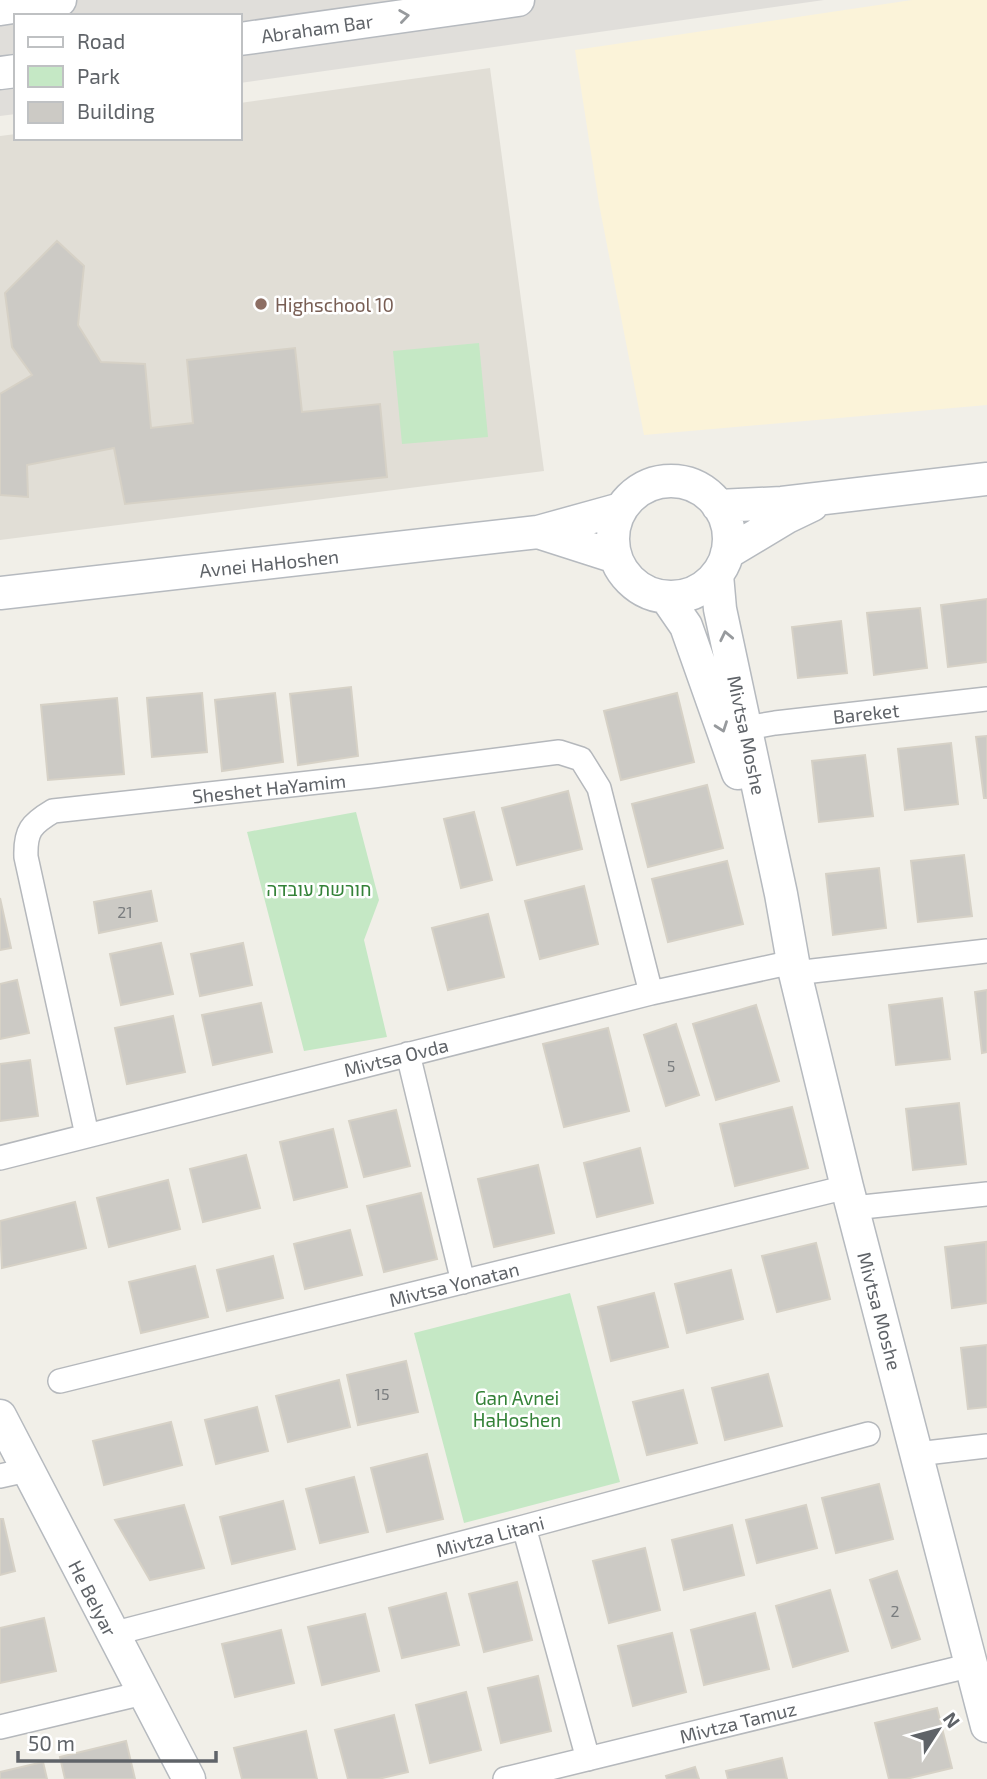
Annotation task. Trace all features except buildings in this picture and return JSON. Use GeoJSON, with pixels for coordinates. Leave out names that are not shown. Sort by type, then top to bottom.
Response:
{"type":"FeatureCollection","features":[{"type":"Feature","properties":{"kind":"street"},"geometry":{"type":"LineString","coordinates":[[0,9],[60,0]]}},
{"type":"Feature","properties":{"kind":"street","name":"Abraham Bar"},"geometry":{"type":"LineString","coordinates":[[242,39],[518,0]]}},
{"type":"Feature","properties":{"kind":"street"},"geometry":{"type":"LineString","coordinates":[[718,506],[829,497],[987,479]]}},
{"type":"Feature","properties":{"kind":"street"},"geometry":{"type":"LineString","coordinates":[[722,564],[728,537],[726,521],[718,506],[705,493],[688,484],[669,481],[650,485],[634,494],[621,509],[614,532],[616,558],[623,572],[634,584],[648,593],[666,597],[685,596],[702,588],[722,564],[787,517],[829,497]]}},
{"type":"Feature","properties":{"kind":"street","name":"Avnei HaHoshen"},"geometry":{"type":"LineString","coordinates":[[0,593],[538,532],[621,509]]}},
{"type":"Feature","properties":{"kind":"street","name":"Avnei HaHoshen"},"geometry":{"type":"LineString","coordinates":[[538,532],[616,558]]}},
{"type":"Feature","properties":{"kind":"street","name":"Mivtsa Moshe"},"geometry":{"type":"LineString","coordinates":[[722,564],[720,609],[794,967],[850,1198],[979,1682],[987,1726]]}},
{"type":"Feature","properties":{"kind":"street","name":"Mivtsa Moshe"},"geometry":{"type":"LineString","coordinates":[[666,597],[686,626],[781,894]]}},
{"type":"Feature","properties":{"kind":"street","name":"Bareket"},"geometry":{"type":"LineString","coordinates":[[746,728],[987,699]]}},
{"type":"Feature","properties":{"kind":"street","name":"Sheshet HaYamim"},"geometry":{"type":"LineString","coordinates":[[87,1135],[26,857],[26,839],[35,822],[53,811],[373,776],[559,752],[581,759],[598,788],[652,993]]}},
{"type":"Feature","properties":{"kind":"street"},"geometry":{"type":"LineString","coordinates":[[794,967],[987,951]]}},
{"type":"Feature","properties":{"kind":"street","name":"Mivtsa Ovda"},"geometry":{"type":"LineString","coordinates":[[0,1158],[652,993],[794,967]]}},
{"type":"Feature","properties":{"kind":"street"},"geometry":{"type":"LineString","coordinates":[[408,1054],[463,1282]]}},
{"type":"Feature","properties":{"kind":"street","name":"Mivtsa Yonatan"},"geometry":{"type":"LineString","coordinates":[[60,1381],[463,1282],[850,1198],[987,1194]]}},
{"type":"Feature","properties":{"kind":"street","name":"He BeIyar"},"geometry":{"type":"LineString","coordinates":[[0,1416],[13,1473],[112,1634],[189,1779]]}},
{"type":"Feature","properties":{"kind":"street","name":"Mivtza Litani"},"geometry":{"type":"LineString","coordinates":[[112,1634],[868,1434]]}},
{"type":"Feature","properties":{"kind":"street"},"geometry":{"type":"LineString","coordinates":[[917,1454],[987,1446]]}},
{"type":"Feature","properties":{"kind":"street"},"geometry":{"type":"LineString","coordinates":[[524,1527],[588,1759]]}},
{"type":"Feature","properties":{"kind":"street","name":"Mivtza Tamuz"},"geometry":{"type":"LineString","coordinates":[[505,1779],[588,1759],[979,1682]]}},
{"type":"Feature","properties":{"kind":"street"},"geometry":{"type":"LineString","coordinates":[[0,1727],[143,1693]]}},
{"type":"Feature","properties":{"kind":"shaded area"},"geometry":{"type":"Polygon","coordinates":[[[0,0],[824,0],[242,83],[242,14],[14,14],[14,114],[0,116],[0,0]]]}},
{"type":"Feature","properties":{"kind":"shaded area","name":"Highschool 10"},"geometry":{"type":"Polygon","coordinates":[[[490,68],[544,471],[0,540],[0,136],[14,134],[14,140],[242,140],[242,103],[490,68]]]}},
{"type":"Feature","properties":{"kind":"green space"},"geometry":{"type":"Polygon","coordinates":[[[479,343],[488,437],[402,444],[393,351],[479,343]]]}},
{"type":"Feature","properties":{"kind":"green space","name":"חורשת עובדה"},"geometry":{"type":"Polygon","coordinates":[[[356,812],[379,900],[364,940],[387,1037],[304,1051],[247,832],[356,812]]]}},
{"type":"Feature","properties":{"kind":"green space","name":"Gan Avnei HaHoshen"},"geometry":{"type":"Polygon","coordinates":[[[570,1293],[620,1482],[464,1523],[414,1333],[570,1293]]]}},
{"type":"Feature","properties":{"kind":"sand"},"geometry":{"type":"Polygon","coordinates":[[[912,0],[987,0],[987,405],[644,435],[599,204],[575,50],[912,0]]]}},
{"type":"Feature","properties":{"kind":"place","name":"Highschool 10"},"geometry":{"type":"Point","coordinates":[261,304]}}]}
